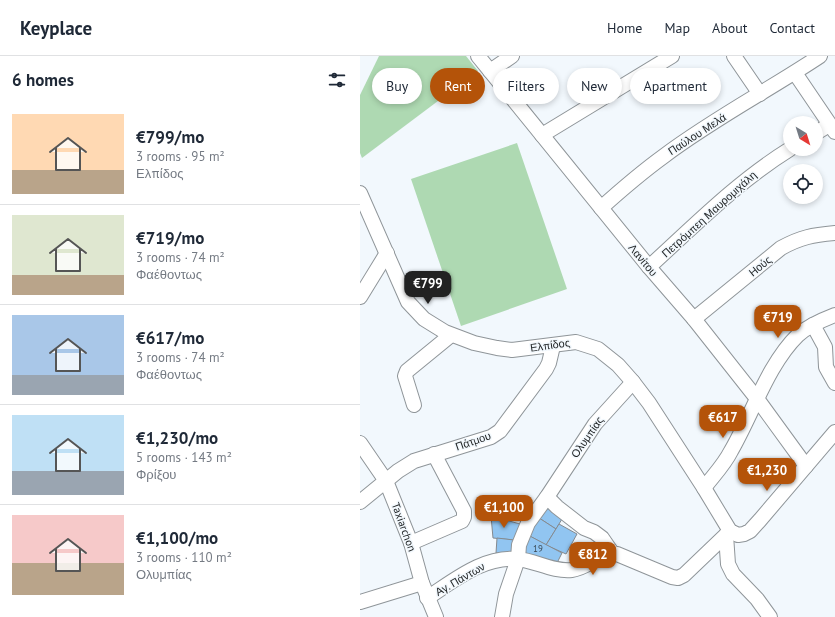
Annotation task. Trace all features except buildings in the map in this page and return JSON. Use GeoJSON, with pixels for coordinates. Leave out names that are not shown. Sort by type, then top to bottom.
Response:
{"type":"FeatureCollection","features":[{"type":"Feature","properties":{"kind":"street","name":"Λανίτου"},"geometry":{"type":"LineString","coordinates":[[478,56],[649,267],[694,319],[758,400],[806,466]]}},
{"type":"Feature","properties":{"kind":"street"},"geometry":{"type":"LineString","coordinates":[[490,72],[512,56]]}},
{"type":"Feature","properties":{"kind":"street"},"geometry":{"type":"LineString","coordinates":[[542,135],[672,56]]}},
{"type":"Feature","properties":{"kind":"street"},"geometry":{"type":"LineString","coordinates":[[734,56],[760,94]]}},
{"type":"Feature","properties":{"kind":"street","name":"Παύλου Μελά"},"geometry":{"type":"LineString","coordinates":[[601,208],[628,184],[665,155],[712,123],[795,73],[820,56]]}},
{"type":"Feature","properties":{"kind":"street"},"geometry":{"type":"LineString","coordinates":[[795,73],[832,129]]}},
{"type":"Feature","properties":{"kind":"street","name":"Πετρόμπεη Μαυρομιχάλη"},"geometry":{"type":"LineString","coordinates":[[649,267],[733,190],[783,153]]}},
{"type":"Feature","properties":{"kind":"street","name":"Ελπίδος"},"geometry":{"type":"LineString","coordinates":[[360,193],[408,302],[424,319],[451,335],[474,343],[497,348],[512,350],[576,342],[598,349],[618,365],[649,403],[704,488],[728,533]]}},
{"type":"Feature","properties":{"kind":"street","name":"Ηούς"},"geometry":{"type":"LineString","coordinates":[[694,319],[781,248],[804,237],[835,233]]}},
{"type":"Feature","properties":{"kind":"street"},"geometry":{"type":"LineString","coordinates":[[360,277],[386,255]]}},
{"type":"Feature","properties":{"kind":"street"},"geometry":{"type":"LineString","coordinates":[[360,298],[386,255]]}},
{"type":"Feature","properties":{"kind":"street"},"geometry":{"type":"LineString","coordinates":[[704,488],[731,452],[776,364],[786,350],[798,335],[813,325],[835,315]]}},
{"type":"Feature","properties":{"kind":"street"},"geometry":{"type":"LineString","coordinates":[[813,325],[826,347],[826,367],[835,383]]}},
{"type":"Feature","properties":{"kind":"street"},"geometry":{"type":"LineString","coordinates":[[414,405],[405,376],[407,371],[451,335]]}},
{"type":"Feature","properties":{"kind":"street","name":"Πάτμου"},"geometry":{"type":"LineString","coordinates":[[360,502],[398,471],[414,461],[491,437],[500,431],[546,369],[553,346]]}},
{"type":"Feature","properties":{"kind":"street","name":"Ολυμπίας"},"geometry":{"type":"LineString","coordinates":[[502,617],[506,594],[518,559],[519,545],[528,523],[547,497],[594,424],[633,382]]}},
{"type":"Feature","properties":{"kind":"street"},"geometry":{"type":"LineString","coordinates":[[728,533],[738,535],[750,531],[835,432]]}},
{"type":"Feature","properties":{"kind":"street","name":"Taxiarchon"},"geometry":{"type":"LineString","coordinates":[[360,443],[386,481],[410,543],[427,598],[436,617]]}},
{"type":"Feature","properties":{"kind":"street"},"geometry":{"type":"LineString","coordinates":[[410,543],[462,521],[464,517],[464,511],[434,454]]}},
{"type":"Feature","properties":{"kind":"street"},"geometry":{"type":"LineString","coordinates":[[547,497],[557,507],[584,528],[594,532],[602,538],[609,546],[613,554],[672,577],[678,578],[684,575],[728,533]]}},
{"type":"Feature","properties":{"kind":"street"},"geometry":{"type":"LineString","coordinates":[[728,533],[728,564],[733,574],[757,599],[770,617]]}},
{"type":"Feature","properties":{"kind":"street","name":"Αγ. Πάντων"},"geometry":{"type":"LineString","coordinates":[[427,598],[478,566],[496,560],[518,559],[569,570],[579,569],[606,555],[613,554]]}},
{"type":"Feature","properties":{"kind":"street"},"geometry":{"type":"LineString","coordinates":[[360,602],[422,583]]}},
{"type":"Feature","properties":{"kind":"green space"},"geometry":{"type":"Polygon","coordinates":[[[379,56],[466,56],[476,68],[430,68],[430,104],[434,104],[362,158],[360,153],[360,95],[372,70],[372,104],[422,104],[422,68],[373,68],[379,56]]]}},
{"type":"Feature","properties":{"kind":"green space"},"geometry":{"type":"Polygon","coordinates":[[[517,143],[567,289],[461,326],[411,179],[517,143]]]}}]}
